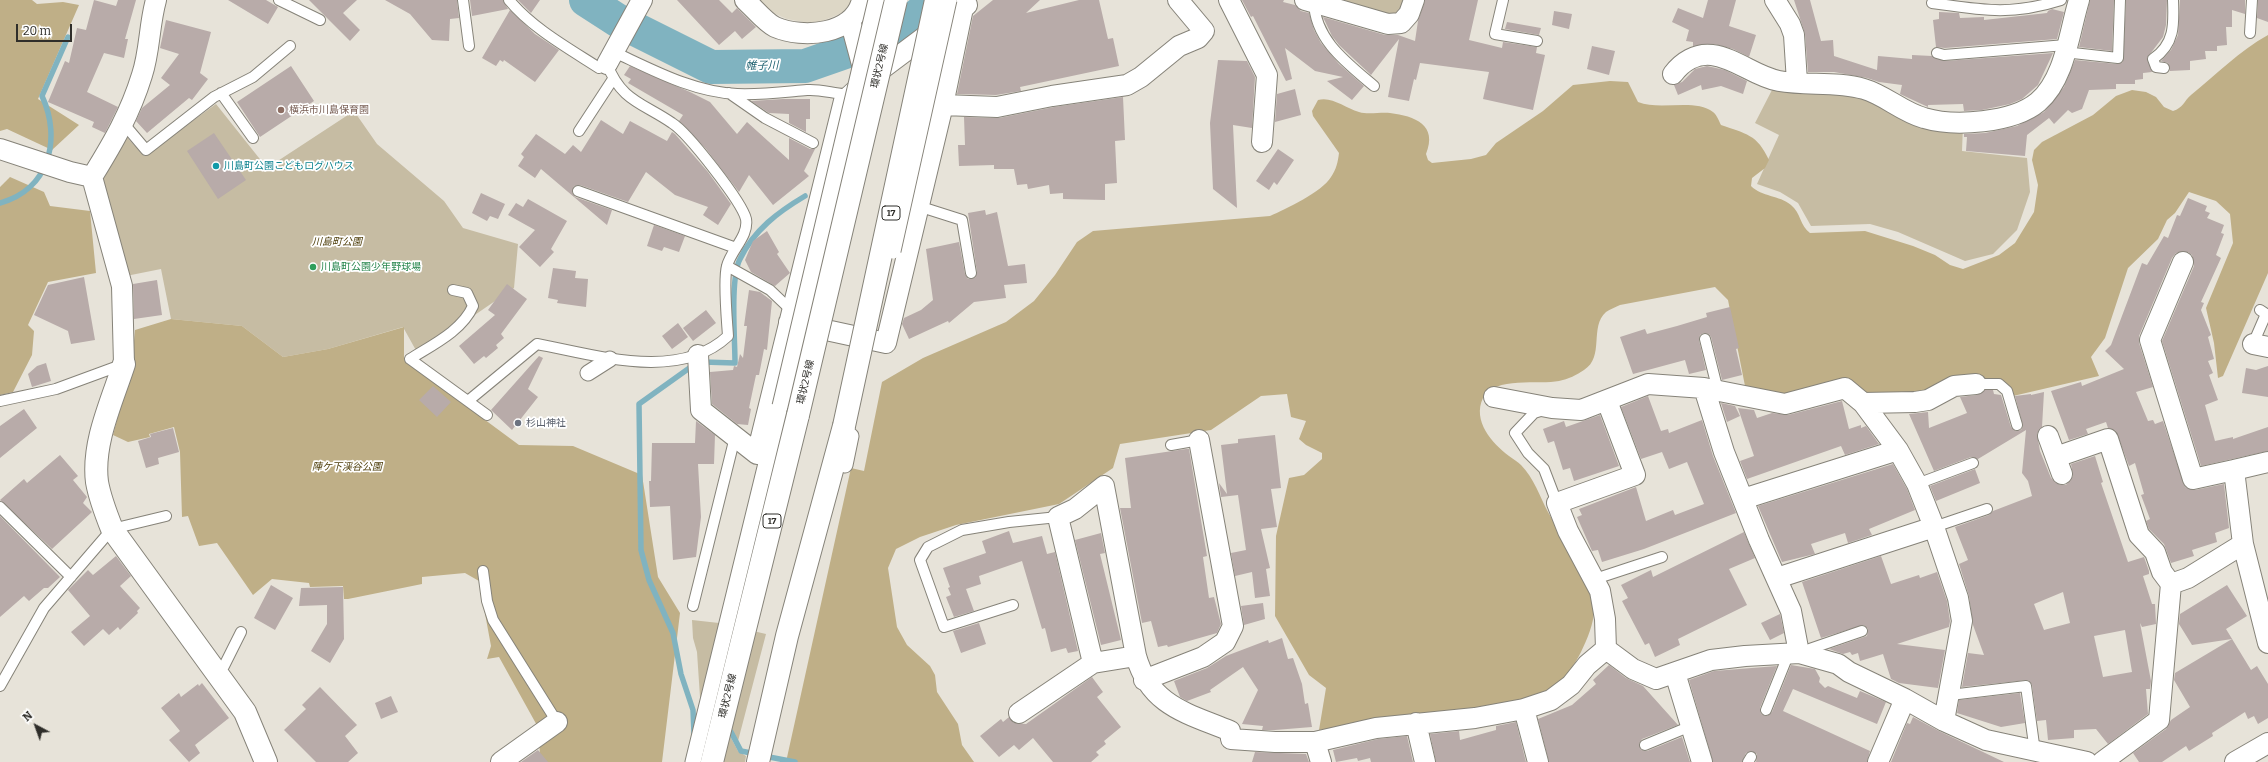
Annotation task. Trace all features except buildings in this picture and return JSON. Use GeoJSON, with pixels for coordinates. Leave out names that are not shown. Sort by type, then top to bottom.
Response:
{"type":"FeatureCollection","features":[{"type":"Feature","properties":{"kind":"main road","name":"環状2号線"},"geometry":{"type":"LineString","coordinates":[[712,762],[735,625],[896,0]]}},
{"type":"Feature","properties":{"kind":"main road","name":"17"},"geometry":{"type":"LineString","coordinates":[[758,762],[787,636],[848,428],[936,0]]}},
{"type":"Feature","properties":{"kind":"main road"},"geometry":{"type":"LineString","coordinates":[[124,364],[98,449],[97,481],[102,504],[112,529],[245,712],[266,762]]}},
{"type":"Feature","properties":{"kind":"street"},"geometry":{"type":"LineString","coordinates":[[124,364],[122,286],[92,177],[124,124],[143,74],[152,14],[156,0]]}},
{"type":"Feature","properties":{"kind":"street"},"geometry":{"type":"LineString","coordinates":[[745,0],[774,26],[795,33],[812,34],[835,28],[856,14],[883,0]]}},
{"type":"Feature","properties":{"kind":"street"},"geometry":{"type":"LineString","coordinates":[[789,411],[876,0]]}},
{"type":"Feature","properties":{"kind":"street"},"geometry":{"type":"LineString","coordinates":[[1230,0],[1267,75],[1262,142]]}},
{"type":"Feature","properties":{"kind":"street"},"geometry":{"type":"LineString","coordinates":[[1310,1],[1388,24],[1401,23],[1409,14],[1414,0]]}},
{"type":"Feature","properties":{"kind":"street"},"geometry":{"type":"LineString","coordinates":[[1775,0],[1790,24],[1794,35],[1797,82]]}},
{"type":"Feature","properties":{"kind":"street"},"geometry":{"type":"LineString","coordinates":[[1673,74],[1682,63],[1694,57],[1711,55],[1779,81],[1846,86],[1865,90],[1923,118],[1940,121],[1999,118],[2022,113],[2038,102],[2054,83],[2079,0]]}},
{"type":"Feature","properties":{"kind":"street"},"geometry":{"type":"LineString","coordinates":[[612,60],[640,2]]}},
{"type":"Feature","properties":{"kind":"street"},"geometry":{"type":"LineString","coordinates":[[846,465],[848,428],[962,3]]}},
{"type":"Feature","properties":{"kind":"street"},"geometry":{"type":"LineString","coordinates":[[698,361],[701,410],[757,454],[844,101],[865,74],[962,3]]}},
{"type":"Feature","properties":{"kind":"street"},"geometry":{"type":"LineString","coordinates":[[791,316],[886,343],[943,105],[962,3]]}},
{"type":"Feature","properties":{"kind":"street"},"geometry":{"type":"LineString","coordinates":[[943,105],[997,107],[1052,96],[1127,85],[1179,46],[1198,38],[1204,31],[1187,3]]}},
{"type":"Feature","properties":{"kind":"street"},"geometry":{"type":"LineString","coordinates":[[856,14],[865,74]]}},
{"type":"Feature","properties":{"kind":"street"},"geometry":{"type":"LineString","coordinates":[[0,149],[70,172],[92,177]]}},
{"type":"Feature","properties":{"kind":"street"},"geometry":{"type":"LineString","coordinates":[[2183,262],[2150,340],[2193,479],[2268,462]]}},
{"type":"Feature","properties":{"kind":"street"},"geometry":{"type":"LineString","coordinates":[[588,373],[610,360]]}},
{"type":"Feature","properties":{"kind":"street"},"geometry":{"type":"LineString","coordinates":[[1494,397],[1552,408],[1581,410],[1607,401],[1617,394],[1648,384],[1711,390],[1785,404],[1845,388],[1863,403],[1898,450],[1917,484],[1934,527],[1958,598],[1962,622],[1950,695],[1944,721]]}},
{"type":"Feature","properties":{"kind":"street"},"geometry":{"type":"LineString","coordinates":[[1863,403],[1915,402],[1928,400],[1954,386],[1976,384]]}},
{"type":"Feature","properties":{"kind":"street"},"geometry":{"type":"LineString","coordinates":[[1711,390],[1724,452],[1759,540],[1791,611],[1794,653]]}},
{"type":"Feature","properties":{"kind":"street"},"geometry":{"type":"LineString","coordinates":[[1606,649],[1605,619],[1600,591],[1595,579],[1568,531],[1557,503],[1636,475],[1607,401]]}},
{"type":"Feature","properties":{"kind":"street"},"geometry":{"type":"LineString","coordinates":[[2048,436],[2059,465],[2108,439],[2139,534],[2155,552],[2162,572],[2171,584],[2159,720],[2102,762]]}},
{"type":"Feature","properties":{"kind":"street"},"geometry":{"type":"LineString","coordinates":[[1144,680],[1202,657],[1225,642],[1233,626],[1199,440]]}},
{"type":"Feature","properties":{"kind":"street"},"geometry":{"type":"LineString","coordinates":[[1743,499],[1898,450]]}},
{"type":"Feature","properties":{"kind":"street"},"geometry":{"type":"LineString","coordinates":[[2234,470],[2243,544],[2268,643]]}},
{"type":"Feature","properties":{"kind":"street"},"geometry":{"type":"LineString","coordinates":[[1092,663],[1058,517],[1075,509],[1104,486],[1136,656],[1144,680],[1152,690],[1172,707],[1230,731],[1231,739],[1275,742],[1315,742],[1376,728],[1474,718],[1524,709],[1551,700],[1571,685],[1587,665],[1606,649]]}},
{"type":"Feature","properties":{"kind":"street"},"geometry":{"type":"LineString","coordinates":[[1777,578],[1934,527]]}},
{"type":"Feature","properties":{"kind":"street"},"geometry":{"type":"LineString","coordinates":[[2171,584],[2188,578],[2243,544]]}},
{"type":"Feature","properties":{"kind":"street"},"geometry":{"type":"LineString","coordinates":[[693,762],[735,625]]}},
{"type":"Feature","properties":{"kind":"street"},"geometry":{"type":"LineString","coordinates":[[1606,649],[1633,669],[1656,679],[1711,660],[1794,653],[1838,664],[1849,672],[1905,699],[1944,721],[1986,740],[2086,762]]}},
{"type":"Feature","properties":{"kind":"street"},"geometry":{"type":"LineString","coordinates":[[1019,713],[1092,663],[1136,656]]}},
{"type":"Feature","properties":{"kind":"street"},"geometry":{"type":"LineString","coordinates":[[1675,673],[1702,762]]}},
{"type":"Feature","properties":{"kind":"street"},"geometry":{"type":"LineString","coordinates":[[1878,762],[1905,699]]}},
{"type":"Feature","properties":{"kind":"street"},"geometry":{"type":"LineString","coordinates":[[1524,709],[1538,762]]}},
{"type":"Feature","properties":{"kind":"street"},"geometry":{"type":"LineString","coordinates":[[501,762],[557,722]]}},
{"type":"Feature","properties":{"kind":"street"},"geometry":{"type":"LineString","coordinates":[[1416,723],[1425,762]]}},
{"type":"Feature","properties":{"kind":"street"},"geometry":{"type":"LineString","coordinates":[[1315,742],[1321,762]]}},
{"type":"Feature","properties":{"kind":"street"},"geometry":{"type":"LineString","coordinates":[[2235,762],[2268,743]]}},
{"type":"Feature","properties":{"kind":"lane"},"geometry":{"type":"LineString","coordinates":[[278,0],[320,20]]}},
{"type":"Feature","properties":{"kind":"lane"},"geometry":{"type":"LineString","coordinates":[[463,0],[469,46]]}},
{"type":"Feature","properties":{"kind":"lane"},"geometry":{"type":"LineString","coordinates":[[509,0],[517,10],[564,46],[599,68],[612,60],[689,84],[729,93],[774,94],[809,90],[844,94],[848,97]]}},
{"type":"Feature","properties":{"kind":"lane"},"geometry":{"type":"LineString","coordinates":[[1503,0],[1494,34],[1537,41]]}},
{"type":"Feature","properties":{"kind":"lane"},"geometry":{"type":"LineString","coordinates":[[1932,3],[1996,12],[2036,8],[2061,0]]}},
{"type":"Feature","properties":{"kind":"lane"},"geometry":{"type":"LineString","coordinates":[[1937,53],[1944,55],[2065,48],[2118,58],[2120,0]]}},
{"type":"Feature","properties":{"kind":"lane"},"geometry":{"type":"LineString","coordinates":[[2164,68],[2156,67],[2153,58],[2164,52],[2174,24],[2173,0]]}},
{"type":"Feature","properties":{"kind":"lane"},"geometry":{"type":"LineString","coordinates":[[2250,32],[2252,0]]}},
{"type":"Feature","properties":{"kind":"lane"},"geometry":{"type":"LineString","coordinates":[[1310,1],[1314,17],[1322,34],[1337,54],[1374,86]]}},
{"type":"Feature","properties":{"kind":"lane"},"geometry":{"type":"LineString","coordinates":[[124,124],[146,150],[221,94],[253,76],[290,46]]}},
{"type":"Feature","properties":{"kind":"lane"},"geometry":{"type":"LineString","coordinates":[[579,131],[612,60]]}},
{"type":"Feature","properties":{"kind":"lane"},"geometry":{"type":"LineString","coordinates":[[468,401],[537,344],[610,360],[698,361],[728,336],[730,269],[736,248],[745,231],[746,220],[742,207],[731,191],[674,123],[638,104],[624,93],[612,60]]}},
{"type":"Feature","properties":{"kind":"lane"},"geometry":{"type":"LineString","coordinates":[[729,93],[765,118],[813,143]]}},
{"type":"Feature","properties":{"kind":"lane"},"geometry":{"type":"LineString","coordinates":[[221,94],[253,138]]}},
{"type":"Feature","properties":{"kind":"lane"},"geometry":{"type":"LineString","coordinates":[[578,191],[736,248]]}},
{"type":"Feature","properties":{"kind":"lane"},"geometry":{"type":"LineString","coordinates":[[918,206],[962,220],[971,273]]}},
{"type":"Feature","properties":{"kind":"lane"},"geometry":{"type":"LineString","coordinates":[[730,269],[770,290],[791,316]]}},
{"type":"Feature","properties":{"kind":"lane"},"geometry":{"type":"LineString","coordinates":[[453,290],[467,293],[473,306],[468,318],[441,340],[410,359],[487,415]]}},
{"type":"Feature","properties":{"kind":"lane"},"geometry":{"type":"LineString","coordinates":[[2260,310],[2266,314],[2261,345]]}},
{"type":"Feature","properties":{"kind":"lane"},"geometry":{"type":"LineString","coordinates":[[1705,339],[1711,390]]}},
{"type":"Feature","properties":{"kind":"lane"},"geometry":{"type":"LineString","coordinates":[[0,401],[56,389],[124,364]]}},
{"type":"Feature","properties":{"kind":"lane"},"geometry":{"type":"LineString","coordinates":[[1976,384],[1999,384],[2007,391],[2017,425]]}},
{"type":"Feature","properties":{"kind":"lane"},"geometry":{"type":"LineString","coordinates":[[1552,408],[1534,413],[1515,433],[1528,453],[1544,468],[1557,503]]}},
{"type":"Feature","properties":{"kind":"lane"},"geometry":{"type":"LineString","coordinates":[[693,606],[735,436]]}},
{"type":"Feature","properties":{"kind":"lane"},"geometry":{"type":"LineString","coordinates":[[1171,445],[1199,440]]}},
{"type":"Feature","properties":{"kind":"lane"},"geometry":{"type":"LineString","coordinates":[[1917,484],[1973,463]]}},
{"type":"Feature","properties":{"kind":"lane"},"geometry":{"type":"LineString","coordinates":[[0,507],[71,577]]}},
{"type":"Feature","properties":{"kind":"lane"},"geometry":{"type":"LineString","coordinates":[[1934,527],[1987,509]]}},
{"type":"Feature","properties":{"kind":"lane"},"geometry":{"type":"LineString","coordinates":[[0,686],[44,608],[112,529],[166,516]]}},
{"type":"Feature","properties":{"kind":"lane"},"geometry":{"type":"LineString","coordinates":[[1013,605],[944,626],[920,560],[928,547],[962,530],[1009,522],[1058,517]]}},
{"type":"Feature","properties":{"kind":"lane"},"geometry":{"type":"LineString","coordinates":[[1595,579],[1662,557]]}},
{"type":"Feature","properties":{"kind":"lane"},"geometry":{"type":"LineString","coordinates":[[482,571],[487,601],[493,620],[557,722]]}},
{"type":"Feature","properties":{"kind":"lane"},"geometry":{"type":"LineString","coordinates":[[1766,710],[1794,653],[1862,631]]}},
{"type":"Feature","properties":{"kind":"lane"},"geometry":{"type":"LineString","coordinates":[[217,673],[224,666],[241,632]]}},
{"type":"Feature","properties":{"kind":"lane"},"geometry":{"type":"LineString","coordinates":[[1950,695],[2026,686],[2035,752]]}},
{"type":"Feature","properties":{"kind":"lane"},"geometry":{"type":"LineString","coordinates":[[1645,745],[1691,726]]}},
{"type":"Feature","properties":{"kind":"shaded area"},"geometry":{"type":"Polygon","coordinates":[[[758,0],[856,0],[854,8],[820,22],[809,23],[787,19],[771,12],[758,0]]]}},
{"type":"Feature","properties":{"kind":"green space"},"geometry":{"type":"Polygon","coordinates":[[[0,0],[32,0],[37,4],[63,2],[79,5],[38,99],[79,125],[52,150],[7,129],[0,131],[0,0]]]}},
{"type":"Feature","properties":{"kind":"green space"},"geometry":{"type":"Polygon","coordinates":[[[1334,0],[1409,0],[1400,17],[1334,0]]]}},
{"type":"Feature","properties":{"kind":"green space"},"geometry":{"type":"Polygon","coordinates":[[[2268,35],[2268,273],[2223,376],[2218,378],[2214,343],[2206,308],[2233,243],[2230,214],[2216,201],[2189,192],[2175,213],[2167,220],[2158,239],[2128,268],[2105,338],[2091,357],[2099,376],[2013,396],[2005,382],[1974,377],[1913,400],[1866,398],[1845,385],[1785,401],[1746,391],[1728,300],[1715,287],[1620,305],[1606,312],[1601,318],[1598,326],[1594,358],[1584,370],[1572,377],[1559,381],[1507,384],[1497,387],[1489,391],[1483,398],[1480,407],[1482,423],[1490,438],[1496,445],[1526,470],[1589,585],[1593,598],[1593,620],[1581,652],[1571,669],[1559,682],[1546,692],[1532,699],[1501,707],[1319,730],[1326,688],[1309,675],[1275,616],[1276,536],[1289,478],[1304,475],[1322,459],[1322,453],[1306,445],[1299,439],[1306,421],[1291,417],[1287,394],[1261,396],[1211,430],[1120,444],[1113,468],[1059,504],[956,525],[920,537],[896,549],[888,568],[897,627],[907,645],[930,666],[935,675],[937,692],[958,724],[962,745],[974,762],[786,762],[851,468],[864,471],[882,382],[923,358],[1006,322],[1034,301],[1055,275],[1077,242],[1093,231],[1270,216],[1294,205],[1312,194],[1331,177],[1338,160],[1339,153],[1313,116],[1312,111],[1318,100],[1323,99],[1333,101],[1363,113],[1399,114],[1416,120],[1422,124],[1429,136],[1429,144],[1426,154],[1428,160],[1432,163],[1471,159],[1486,155],[1496,143],[1543,111],[1573,85],[1610,81],[1628,82],[1638,102],[1656,105],[1687,105],[1706,108],[1714,113],[1721,125],[1744,133],[1755,140],[1765,151],[1769,160],[1765,168],[1752,178],[1751,186],[1755,190],[1781,199],[1791,205],[1797,212],[1804,227],[1810,233],[1865,231],[1913,246],[1935,255],[1950,265],[1963,269],[1999,255],[2015,243],[2034,212],[2038,185],[2032,160],[2034,150],[2042,142],[2093,115],[2116,96],[2132,90],[2146,92],[2156,97],[2164,107],[2173,111],[2176,110],[2191,95],[2238,55],[2268,35]]]}},
{"type":"Feature","properties":{"kind":"green space"},"geometry":{"type":"Polygon","coordinates":[[[1773,88],[1846,92],[1963,125],[1962,151],[2027,158],[2030,192],[2017,230],[1993,254],[1965,261],[1898,232],[1870,224],[1811,226],[1798,203],[1780,192],[1757,184],[1779,135],[1755,123],[1773,88]]]}},
{"type":"Feature","properties":{"kind":"green space","name":"川島町公園"},"geometry":{"type":"Polygon","coordinates":[[[216,104],[267,168],[354,111],[377,144],[444,201],[463,228],[518,244],[514,288],[418,354],[403,327],[328,349],[283,357],[242,326],[171,319],[161,269],[126,276],[98,176],[124,134],[144,156],[216,104]]]}},
{"type":"Feature","properties":{"kind":"green space"},"geometry":{"type":"Polygon","coordinates":[[[10,177],[44,192],[50,206],[90,211],[96,273],[48,282],[28,325],[34,331],[32,355],[13,392],[0,395],[0,187],[10,177]]]}},
{"type":"Feature","properties":{"kind":"green space","name":"陣ケ下渓谷公園"},"geometry":{"type":"Polygon","coordinates":[[[171,319],[242,326],[283,357],[328,349],[404,327],[404,360],[519,445],[573,446],[642,475],[658,577],[680,613],[662,762],[540,762],[539,729],[499,657],[487,659],[491,646],[479,581],[465,573],[422,577],[422,584],[348,599],[344,599],[343,586],[310,587],[309,583],[272,579],[253,595],[217,543],[199,546],[188,516],[182,517],[180,452],[174,427],[149,434],[150,437],[128,442],[113,435],[132,363],[135,330],[171,319]]]}},
{"type":"Feature","properties":{"kind":"green space"},"geometry":{"type":"Polygon","coordinates":[[[692,620],[719,623],[766,634],[738,741],[732,730],[712,726],[709,714],[700,697],[697,652],[693,638],[692,620]]]}},
{"type":"Feature","properties":{"kind":"green space"},"geometry":{"type":"Polygon","coordinates":[[[729,734],[738,751],[746,756],[745,762],[710,762],[729,734]]]}},
{"type":"Feature","properties":{"kind":"waterway","name":"帷子川"},"geometry":{"type":"LineString","coordinates":[[586,0],[617,20],[711,67],[805,66],[851,50],[914,18],[938,0]]}},
{"type":"Feature","properties":{"kind":"waterway"},"geometry":{"type":"LineString","coordinates":[[0,203],[17,196],[30,187],[40,175],[47,161],[51,129],[48,112],[42,96],[68,37]]}},
{"type":"Feature","properties":{"kind":"waterway"},"geometry":{"type":"LineString","coordinates":[[703,362],[735,363],[734,294],[737,268],[740,259],[752,239],[776,215],[805,196]]}},
{"type":"Feature","properties":{"kind":"waterway"},"geometry":{"type":"LineString","coordinates":[[694,734],[693,710],[681,674],[673,633],[649,580],[641,550],[639,404],[695,364]]}},
{"type":"Feature","properties":{"kind":"waterway"},"geometry":{"type":"LineString","coordinates":[[724,730],[731,732],[741,751],[756,754]]}},
{"type":"Feature","properties":{"kind":"waterway"},"geometry":{"type":"LineString","coordinates":[[764,756],[795,762]]}},
{"type":"Feature","properties":{"kind":"place","name":"横浜市川島保育園"},"geometry":{"type":"Point","coordinates":[281,110]}},
{"type":"Feature","properties":{"kind":"place","name":"川島町公園こどもログハウス"},"geometry":{"type":"Point","coordinates":[216,166]}},
{"type":"Feature","properties":{"kind":"place","name":"川島町公園少年野球場"},"geometry":{"type":"Point","coordinates":[313,267]}},
{"type":"Feature","properties":{"kind":"place","name":"杉山神社"},"geometry":{"type":"Point","coordinates":[518,423]}}]}
